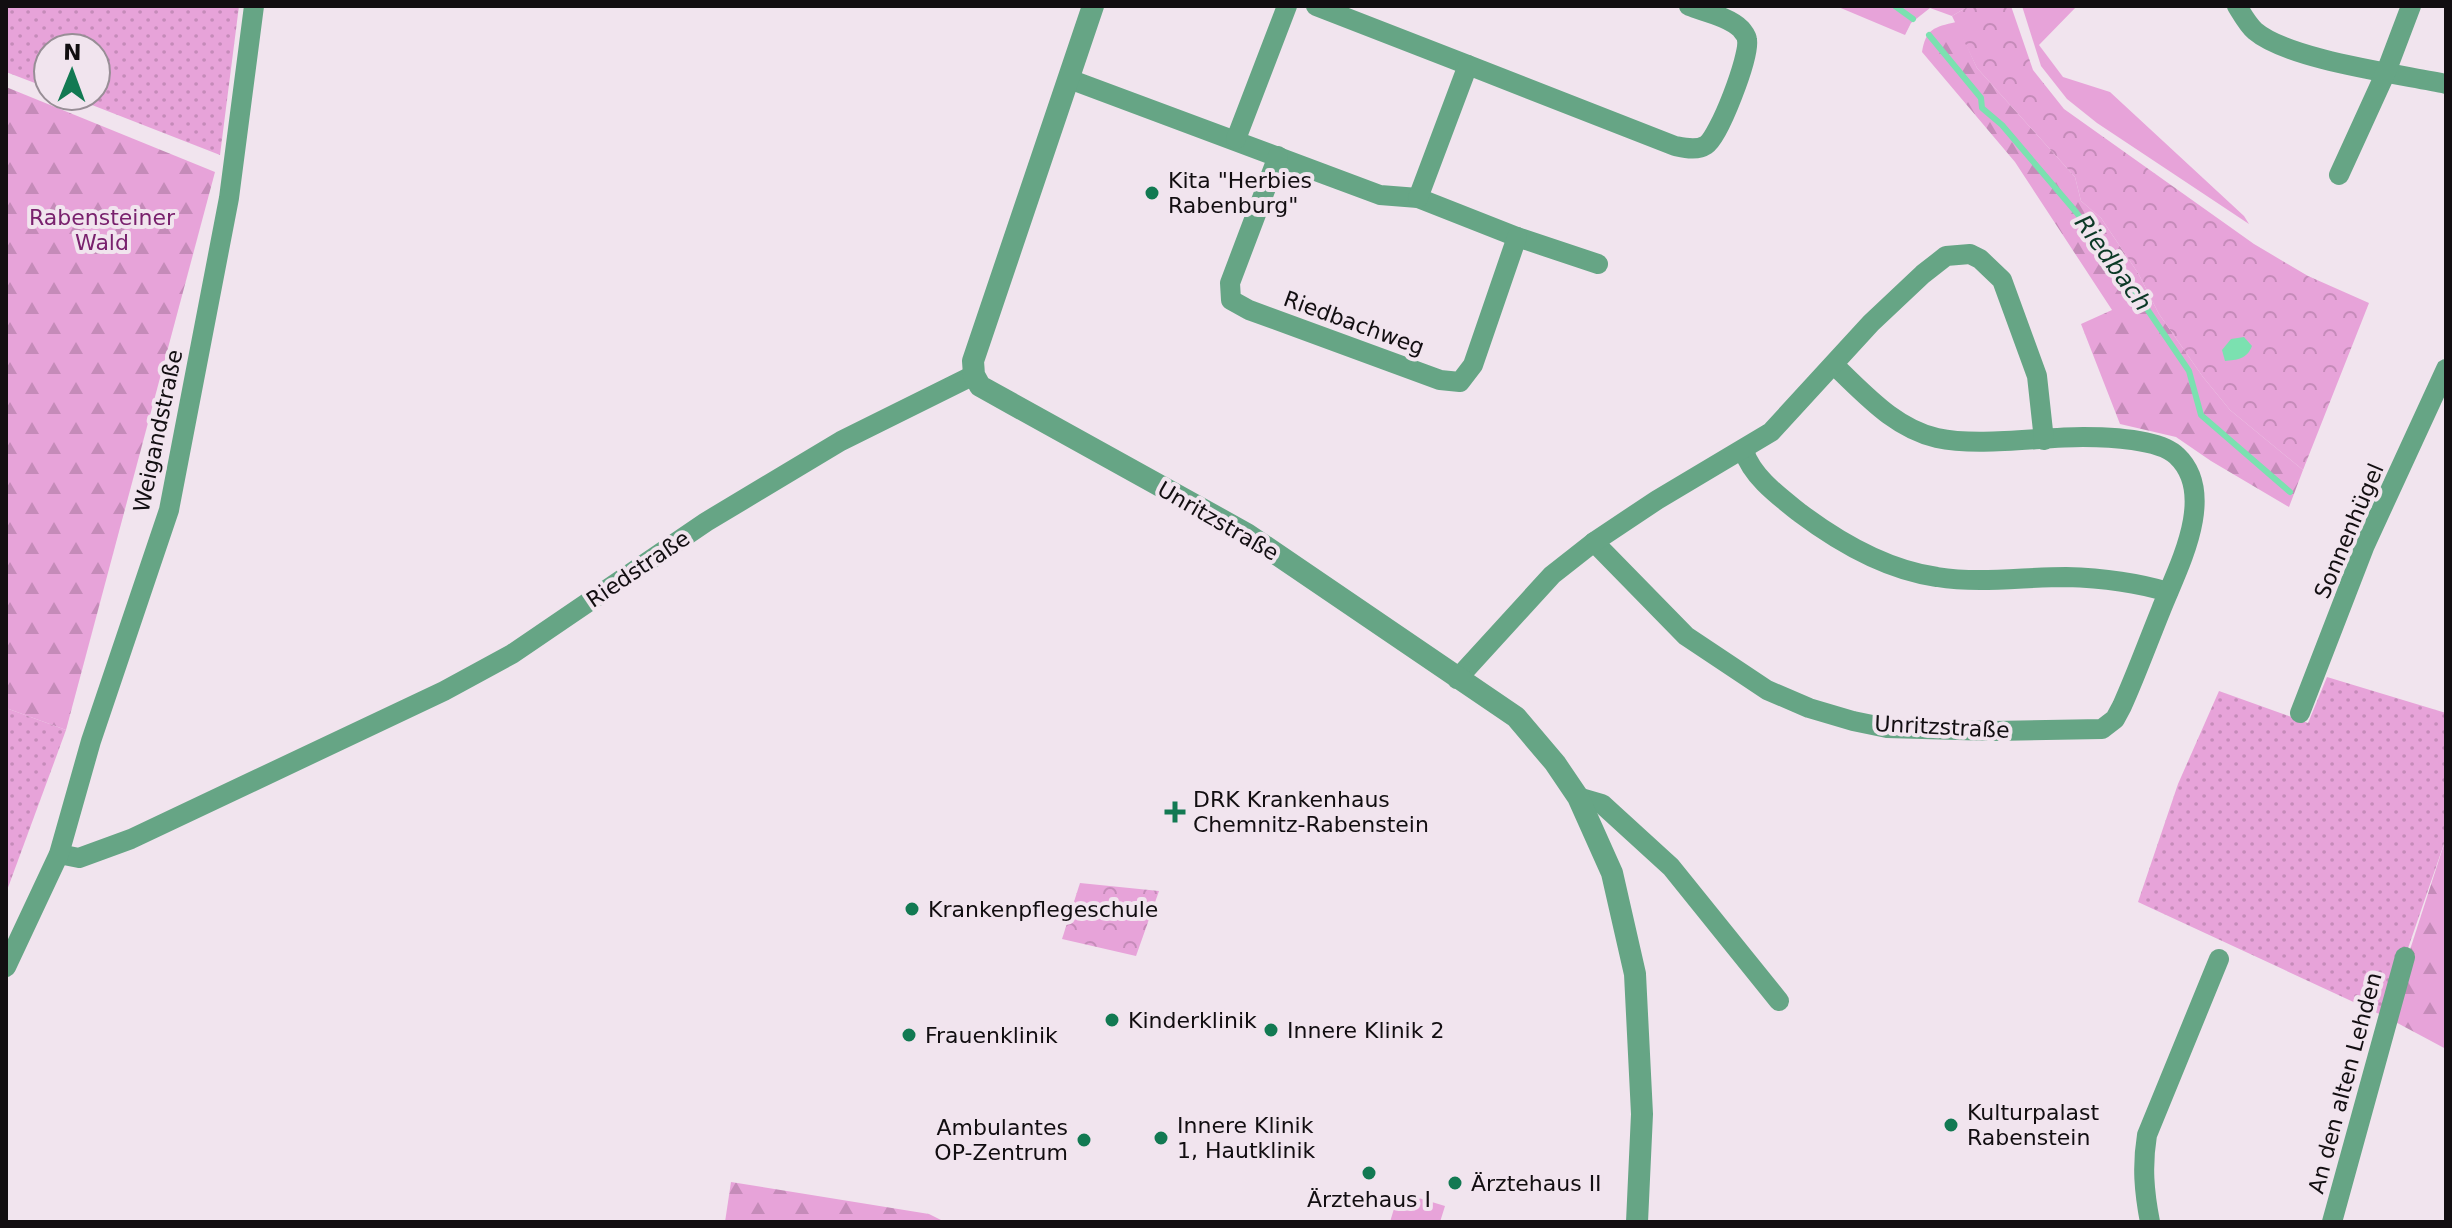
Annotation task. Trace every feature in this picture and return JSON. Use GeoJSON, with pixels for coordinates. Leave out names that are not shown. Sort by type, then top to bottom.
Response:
{"type":"FeatureCollection","features":[{"type":"Feature","properties":{"kind":"street","name":"Weigandstraße"},"geometry":{"type":"LineString","coordinates":[[59,854],[91,741],[169,510],[229,198],[254,6]]}},
{"type":"Feature","properties":{"kind":"street"},"geometry":{"type":"LineString","coordinates":[[974,375],[976,353],[1093,6]]}},
{"type":"Feature","properties":{"kind":"street"},"geometry":{"type":"LineString","coordinates":[[1236,139],[1287,6]]}},
{"type":"Feature","properties":{"kind":"street"},"geometry":{"type":"LineString","coordinates":[[1316,6],[1675,146],[1690,149],[1706,145],[1716,133],[1745,60],[1747,40],[1741,29],[1689,6]]}},
{"type":"Feature","properties":{"kind":"street"},"geometry":{"type":"LineString","coordinates":[[2237,6],[2255,31],[2284,47],[2327,60],[2446,84]]}},
{"type":"Feature","properties":{"kind":"street"},"geometry":{"type":"LineString","coordinates":[[2339,175],[2386,72],[2411,6]]}},
{"type":"Feature","properties":{"kind":"street"},"geometry":{"type":"LineString","coordinates":[[1418,198],[1468,65]]}},
{"type":"Feature","properties":{"kind":"street"},"geometry":{"type":"LineString","coordinates":[[1069,79],[1380,195],[1418,198],[1517,237],[1598,264]]}},
{"type":"Feature","properties":{"kind":"street","name":"Riedbachweg"},"geometry":{"type":"LineString","coordinates":[[1278,156],[1230,283],[1231,300],[1249,310],[1440,380],[1460,382],[1473,365],[1517,237]]}},
{"type":"Feature","properties":{"kind":"street"},"geometry":{"type":"LineString","coordinates":[[1457,679],[1552,575],[1594,542],[1657,500],[1744,451],[1771,432],[1871,323],[1946,256],[1970,254],[1980,259],[2002,280],[2037,376],[2044,440]]}},
{"type":"Feature","properties":{"kind":"street","name":"Unritzstraße"},"geometry":{"type":"LineString","coordinates":[[1594,542],[1686,636],[1767,690],[1809,708],[1887,728],[1993,731],[2102,729],[2115,719],[2122,706],[2188,547],[2194,506],[2190,476],[2177,455],[2159,446],[2131,440],[2083,437],[2044,440],[1938,438],[1889,417],[1834,365]]}},
{"type":"Feature","properties":{"kind":"street","name":"Sonnenhügel"},"geometry":{"type":"LineString","coordinates":[[2300,713],[2365,545],[2446,369]]}},
{"type":"Feature","properties":{"kind":"street","name":"Riedstraße"},"geometry":{"type":"LineString","coordinates":[[59,854],[79,858],[131,839],[444,691],[512,654],[706,522],[841,441],[974,375]]}},
{"type":"Feature","properties":{"kind":"street","name":"Unritzstraße"},"geometry":{"type":"LineString","coordinates":[[974,375],[980,386],[1247,534],[1516,717],[1555,763],[1578,797],[1612,873],[1635,974],[1642,1114],[1637,1222]]}},
{"type":"Feature","properties":{"kind":"street"},"geometry":{"type":"LineString","coordinates":[[1744,451],[1747,462],[1761,478],[1815,525],[1841,543],[1904,568],[1936,577],[1985,580],[2094,578],[2142,584],[2168,592]]}},
{"type":"Feature","properties":{"kind":"street"},"geometry":{"type":"LineString","coordinates":[[1578,797],[1602,804],[1671,867],[1779,1001]]}},
{"type":"Feature","properties":{"kind":"street"},"geometry":{"type":"LineString","coordinates":[[6,967],[59,854]]}},
{"type":"Feature","properties":{"kind":"street","name":"An den alten Lehden"},"geometry":{"type":"LineString","coordinates":[[2332,1222],[2405,957]]}},
{"type":"Feature","properties":{"kind":"street"},"geometry":{"type":"LineString","coordinates":[[2150,1222],[2143,1187],[2147,1135],[2219,959]]}},
{"type":"Feature","properties":{"kind":"green space"},"geometry":{"type":"Polygon","coordinates":[[[6,6],[239,6],[220,155],[110,112],[112,32],[32,32],[32,82],[6,72],[6,6]]]}},
{"type":"Feature","properties":{"kind":"green space"},"geometry":{"type":"Polygon","coordinates":[[[1836,6],[1969,6],[1952,16],[1930,8],[1911,23],[1905,35],[1836,6]]]}},
{"type":"Feature","properties":{"kind":"green space"},"geometry":{"type":"Polygon","coordinates":[[[1969,6],[2011,6],[2033,70],[2064,109],[2254,244],[2308,276],[2369,303],[2303,470],[2230,410],[2203,377],[2159,314],[2138,273],[2101,218],[2081,201],[2075,177],[1977,68],[1952,16],[1969,6]]]}},
{"type":"Feature","properties":{"kind":"green space"},"geometry":{"type":"Polygon","coordinates":[[[2022,6],[2077,6],[2039,45],[2063,77],[2110,92],[2249,224],[2097,123],[2067,99],[2041,66],[2022,6]]]}},
{"type":"Feature","properties":{"kind":"green space"},"geometry":{"type":"Polygon","coordinates":[[[1956,22],[1977,68],[2075,177],[2081,201],[2101,218],[2138,273],[2159,314],[2203,377],[2230,410],[2303,470],[2289,507],[2176,437],[2120,424],[2081,324],[2112,310],[2015,162],[1922,52],[1932,30],[1956,22]]]}},
{"type":"Feature","properties":{"kind":"green space","name":"Rabensteiner Wald"},"geometry":{"type":"Polygon","coordinates":[[[6,87],[32,98],[32,112],[67,112],[215,172],[66,730],[6,708],[6,87]]]}},
{"type":"Feature","properties":{"kind":"green space"},"geometry":{"type":"Polygon","coordinates":[[[2327,677],[2446,713],[2446,838],[2405,957],[2388,1018],[2138,902],[2178,784],[2219,691],[2308,723],[2327,677]]]}},
{"type":"Feature","properties":{"kind":"green space"},"geometry":{"type":"Polygon","coordinates":[[[6,708],[66,730],[6,893],[6,708]]]}},
{"type":"Feature","properties":{"kind":"green space"},"geometry":{"type":"Polygon","coordinates":[[[2446,838],[2446,1049],[2388,1018],[2446,838]]]}},
{"type":"Feature","properties":{"kind":"green space"},"geometry":{"type":"Polygon","coordinates":[[[1080,883],[1159,891],[1136,956],[1062,939],[1080,883]]]}},
{"type":"Feature","properties":{"kind":"green space"},"geometry":{"type":"Polygon","coordinates":[[[731,1182],[929,1214],[945,1222],[725,1222],[731,1182]]]}},
{"type":"Feature","properties":{"kind":"green space"},"geometry":{"type":"Polygon","coordinates":[[[1399,1192],[1445,1206],[1440,1222],[1390,1222],[1399,1192]]]}},
{"type":"Feature","properties":{"kind":"shaded area"},"geometry":{"type":"Polygon","coordinates":[[[2244,337],[2252,346],[2247,354],[2225,361],[2222,350],[2231,339],[2244,337]]]}},
{"type":"Feature","properties":{"kind":"waterway","name":"Riedbach"},"geometry":{"type":"LineString","coordinates":[[1895,6],[1913,19]]}},
{"type":"Feature","properties":{"kind":"waterway","name":"Riedbach"},"geometry":{"type":"LineString","coordinates":[[1929,35],[1981,98],[1982,108],[2002,125],[2076,212],[2124,275],[2189,371],[2201,415],[2290,492]]}},
{"type":"Feature","properties":{"kind":"place","name":"Kita \"Herbies Rabenburg\""},"geometry":{"type":"Point","coordinates":[1152,193]}},
{"type":"Feature","properties":{"kind":"place","name":"DRK Krankenhaus Chemnitz-Rabenstein"},"geometry":{"type":"Point","coordinates":[1175,812]}},
{"type":"Feature","properties":{"kind":"place","name":"Krankenpflegeschule"},"geometry":{"type":"Point","coordinates":[912,909]}},
{"type":"Feature","properties":{"kind":"place","name":"Kinderklinik"},"geometry":{"type":"Point","coordinates":[1112,1020]}},
{"type":"Feature","properties":{"kind":"place","name":"Innere Klinik 2"},"geometry":{"type":"Point","coordinates":[1271,1030]}},
{"type":"Feature","properties":{"kind":"place","name":"Frauenklinik"},"geometry":{"type":"Point","coordinates":[909,1035]}},
{"type":"Feature","properties":{"kind":"place","name":"Kulturpalast Rabenstein"},"geometry":{"type":"Point","coordinates":[1951,1125]}},
{"type":"Feature","properties":{"kind":"place","name":"Innere Klinik 1, Hautklinik"},"geometry":{"type":"Point","coordinates":[1161,1138]}},
{"type":"Feature","properties":{"kind":"place","name":"Ambulantes OP-Zentrum"},"geometry":{"type":"Point","coordinates":[1084,1140]}},
{"type":"Feature","properties":{"kind":"place","name":"Ärztehaus I"},"geometry":{"type":"Point","coordinates":[1369,1173]}},
{"type":"Feature","properties":{"kind":"place","name":"Ärztehaus II"},"geometry":{"type":"Point","coordinates":[1455,1183]}}]}
